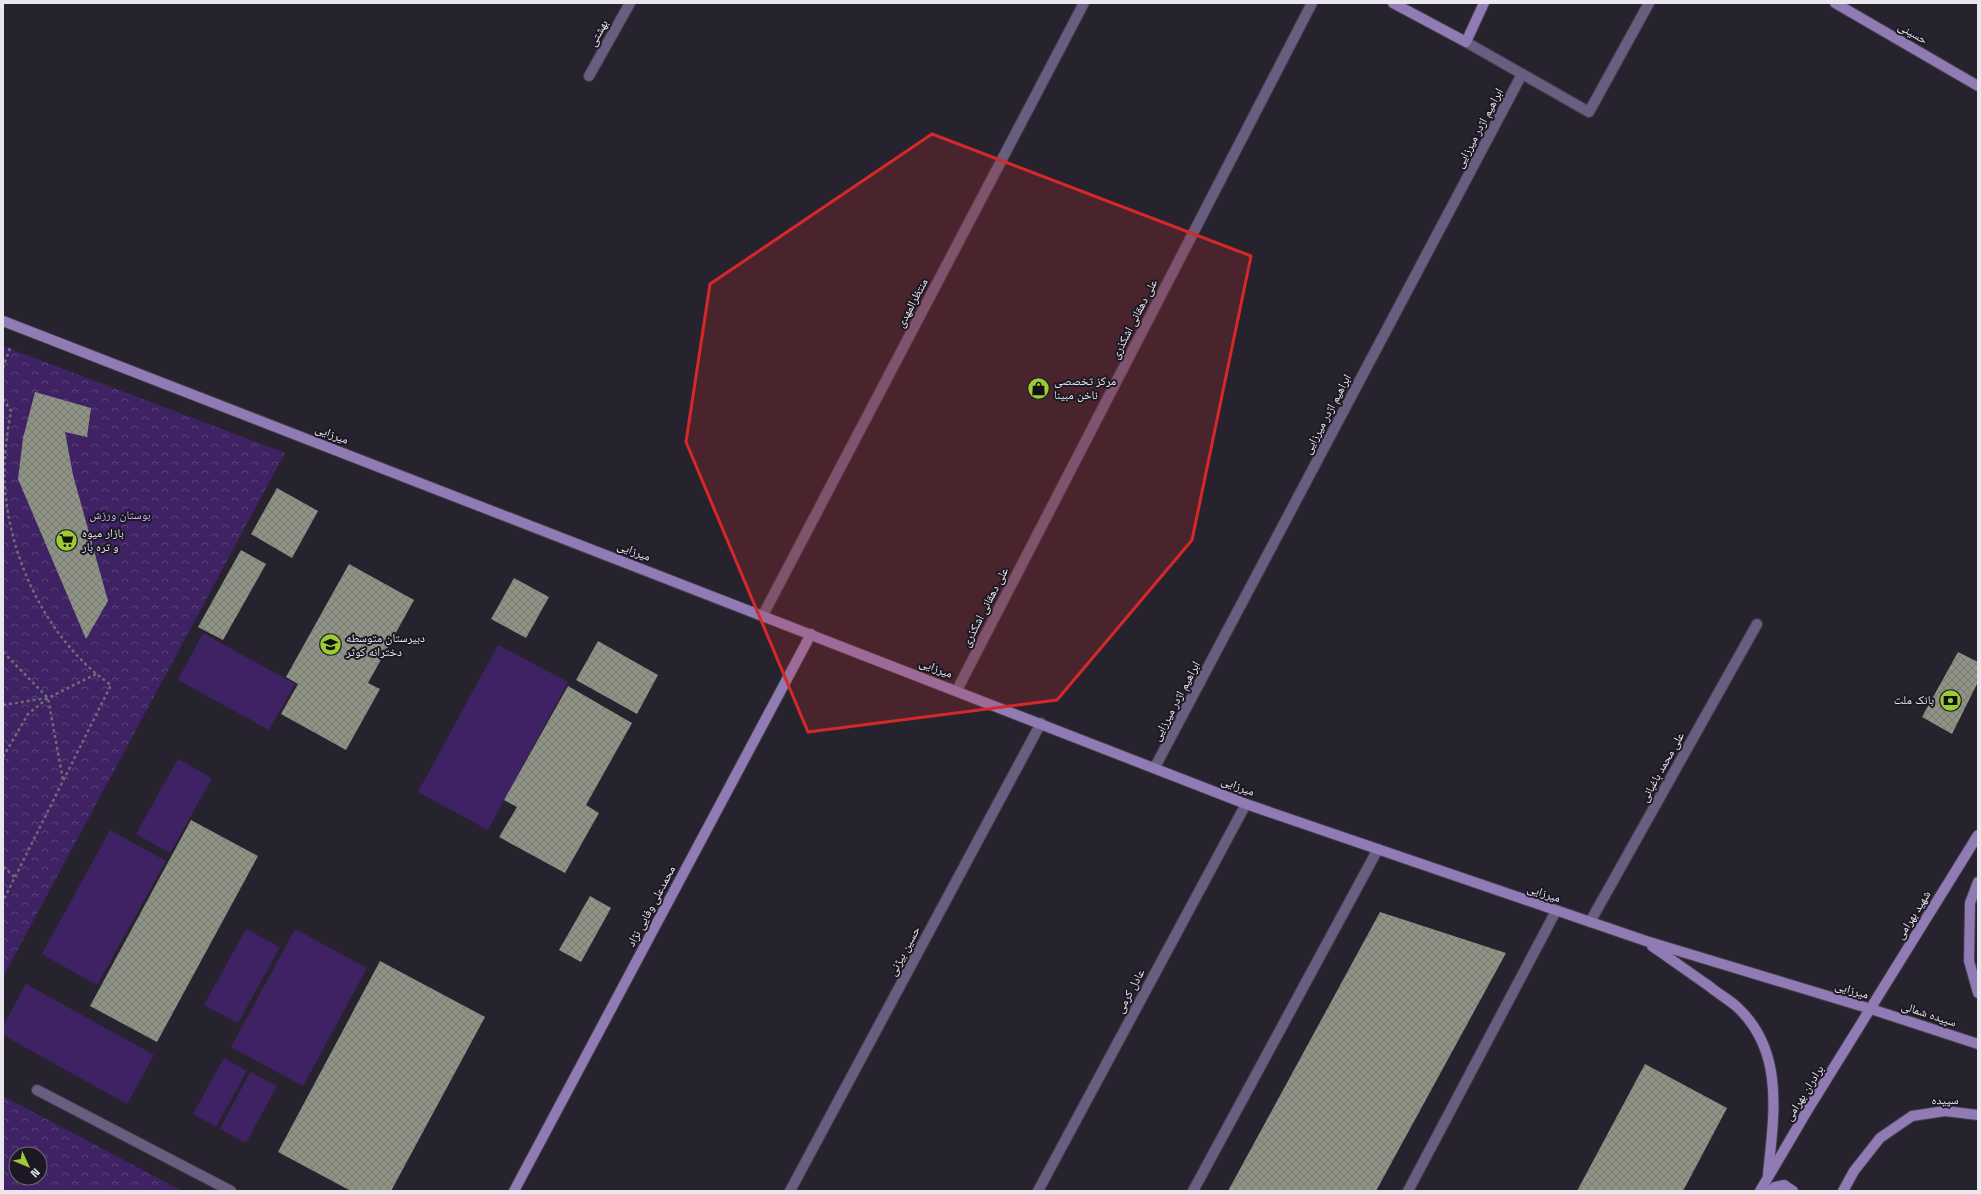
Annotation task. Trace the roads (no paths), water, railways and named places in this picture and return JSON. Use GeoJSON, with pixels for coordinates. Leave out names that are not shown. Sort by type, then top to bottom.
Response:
{"type":"FeatureCollection","features":[{"type":"Feature","properties":{"kind":"main road"},"geometry":{"type":"LineString","coordinates":[[1393,3],[1466,42],[1484,3]]}},
{"type":"Feature","properties":{"kind":"main road","name":"حسینی"},"geometry":{"type":"LineString","coordinates":[[1835,3],[1848,6],[1978,86]]}},
{"type":"Feature","properties":{"kind":"main road","name":"میرزایی"},"geometry":{"type":"LineString","coordinates":[[3,321],[957,690],[1246,804],[1646,941],[1871,1009]]}},
{"type":"Feature","properties":{"kind":"main road","name":"محمدعلی وفایی نژاد"},"geometry":{"type":"LineString","coordinates":[[514,1191],[810,634]]}},
{"type":"Feature","properties":{"kind":"main road","name":"شهید بهرامی"},"geometry":{"type":"LineString","coordinates":[[1871,1009],[1978,835]]}},
{"type":"Feature","properties":{"kind":"main road"},"geometry":{"type":"LineString","coordinates":[[1978,882],[1970,903],[1969,961],[1978,993]]}},
{"type":"Feature","properties":{"kind":"main road"},"geometry":{"type":"LineString","coordinates":[[1646,941],[1736,1006],[1758,1032],[1769,1058],[1773,1094],[1774,1116],[1767,1178]]}},
{"type":"Feature","properties":{"kind":"main road","name":"سپیده شمالی"},"geometry":{"type":"LineString","coordinates":[[1871,1009],[1978,1044]]}},
{"type":"Feature","properties":{"kind":"main road","name":"برادران بهرامی"},"geometry":{"type":"LineString","coordinates":[[1760,1191],[1871,1009]]}},
{"type":"Feature","properties":{"kind":"main road","name":"سپیده"},"geometry":{"type":"LineString","coordinates":[[1842,1191],[1854,1171],[1880,1138],[1912,1116],[1945,1111],[1978,1115]]}},
{"type":"Feature","properties":{"kind":"main road"},"geometry":{"type":"LineString","coordinates":[[1770,1191],[1774,1187],[1784,1185],[1793,1191]]}},
{"type":"Feature","properties":{"kind":"street","name":"بهشتی"},"geometry":{"type":"LineString","coordinates":[[589,76],[630,3]]}},
{"type":"Feature","properties":{"kind":"street","name":"منتظرالمهدی"},"geometry":{"type":"LineString","coordinates":[[762,615],[1084,3]]}},
{"type":"Feature","properties":{"kind":"street","name":"علی دهقانی اشکذری"},"geometry":{"type":"LineString","coordinates":[[957,690],[1312,3]]}},
{"type":"Feature","properties":{"kind":"street"},"geometry":{"type":"LineString","coordinates":[[1466,42],[1589,112],[1649,3]]}},
{"type":"Feature","properties":{"kind":"street","name":"ابراهیم اژدر میرزایی"},"geometry":{"type":"LineString","coordinates":[[1155,767],[1522,74]]}},
{"type":"Feature","properties":{"kind":"street","name":"علی محمد باغبانی"},"geometry":{"type":"LineString","coordinates":[[1590,922],[1756,624]]}},
{"type":"Feature","properties":{"kind":"street","name":"حسین بیژنی"},"geometry":{"type":"LineString","coordinates":[[790,1191],[1041,723]]}},
{"type":"Feature","properties":{"kind":"street","name":"عادل کرمی"},"geometry":{"type":"LineString","coordinates":[[1038,1191],[1246,804]]}},
{"type":"Feature","properties":{"kind":"street"},"geometry":{"type":"LineString","coordinates":[[1193,1191],[1378,849]]}},
{"type":"Feature","properties":{"kind":"street"},"geometry":{"type":"LineString","coordinates":[[1408,1191],[1556,911]]}},
{"type":"Feature","properties":{"kind":"street"},"geometry":{"type":"LineString","coordinates":[[37,1090],[231,1191]]}},
{"type":"Feature","properties":{"kind":"place","name":"مرکز تخصصی ناخن مبینا"},"geometry":{"type":"Point","coordinates":[1038,388]}},
{"type":"Feature","properties":{"kind":"place","name":"بازار میوه و تره بار"},"geometry":{"type":"Point","coordinates":[67,540]}},
{"type":"Feature","properties":{"kind":"place","name":"دبیرستان متوسطه دخترانه کوثر"},"geometry":{"type":"Point","coordinates":[330,645]}},
{"type":"Feature","properties":{"kind":"place","name":"بانک ملت"},"geometry":{"type":"Point","coordinates":[1950,700]}},
{"type":"Feature","properties":{"kind":"park label","name":"بوستان ورزش"},"geometry":{"type":"Point","coordinates":[120,515]}}]}
